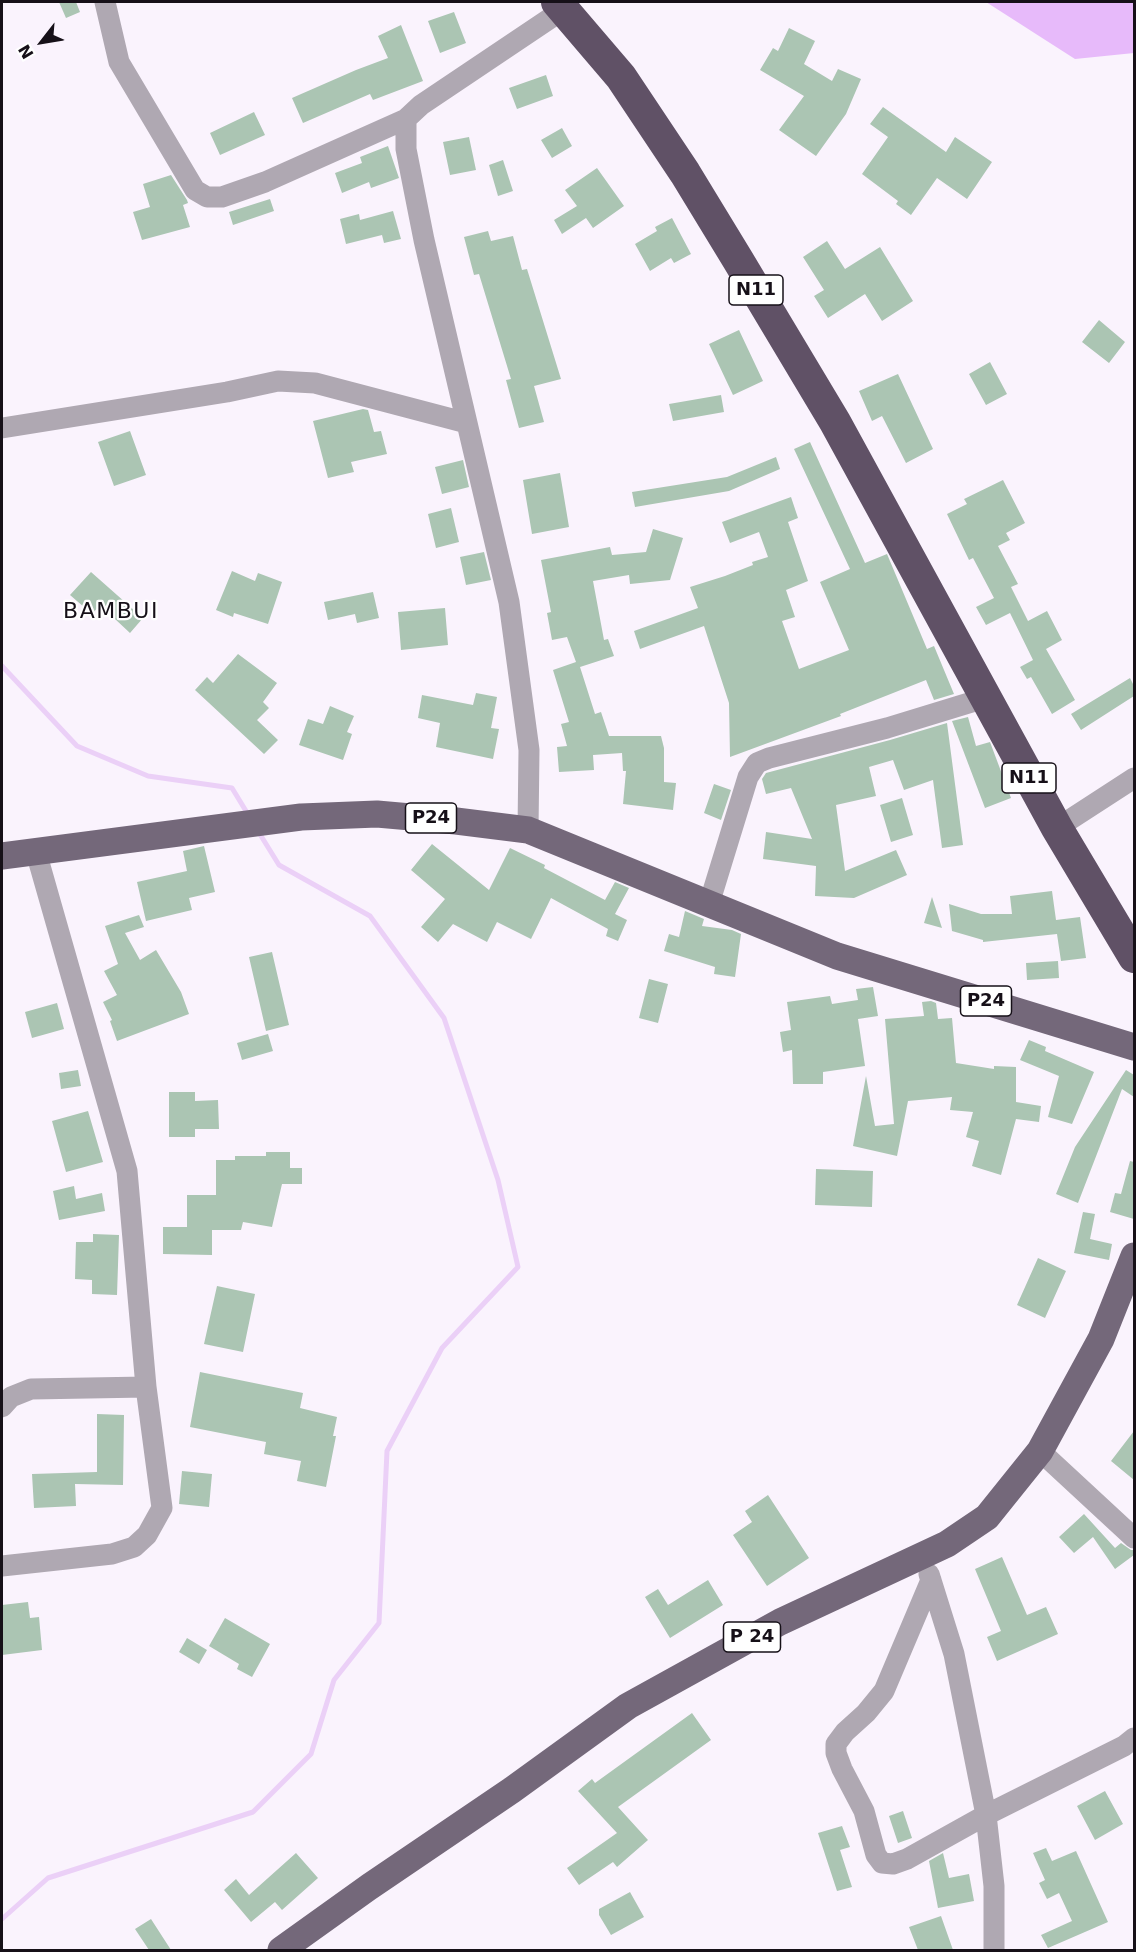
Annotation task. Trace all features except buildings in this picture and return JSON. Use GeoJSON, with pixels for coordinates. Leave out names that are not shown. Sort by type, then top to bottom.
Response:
{"type":"FeatureCollection","features":[{"type":"Feature","properties":{"kind":"highway","name":"N11"},"geometry":{"type":"LineString","coordinates":[[561,5],[621,77],[709,212],[835,422],[1057,828],[1129,940]]}},
{"type":"Feature","properties":{"kind":"main road","name":"P24"},"geometry":{"type":"LineString","coordinates":[[2,856],[301,817],[377,814],[528,830],[837,956],[1134,1047]]}},
{"type":"Feature","properties":{"kind":"main road","name":"P 24"},"geometry":{"type":"LineString","coordinates":[[281,1950],[512,1790],[628,1706],[780,1622],[927,1568],[947,1544],[987,1517],[1040,1451],[1101,1339],[1134,1256]]}},
{"type":"Feature","properties":{"kind":"street"},"geometry":{"type":"LineString","coordinates":[[105,2],[123,71],[149,110],[195,190],[207,197],[222,198],[265,182],[406,119],[421,105],[561,5]]}},
{"type":"Feature","properties":{"kind":"street"},"geometry":{"type":"LineString","coordinates":[[406,119],[406,149],[419,217],[509,602],[529,750],[528,830]]}},
{"type":"Feature","properties":{"kind":"street"},"geometry":{"type":"LineString","coordinates":[[2,429],[278,381],[315,383],[467,423]]}},
{"type":"Feature","properties":{"kind":"street"},"geometry":{"type":"LineString","coordinates":[[709,904],[748,777],[757,764],[769,758],[887,728],[986,698]]}},
{"type":"Feature","properties":{"kind":"street"},"geometry":{"type":"LineString","coordinates":[[1057,828],[1134,778]]}},
{"type":"Feature","properties":{"kind":"street"},"geometry":{"type":"LineString","coordinates":[[2,1566],[112,1554],[134,1547],[147,1535],[162,1508],[146,1387],[127,1171],[36,852]]}},
{"type":"Feature","properties":{"kind":"street"},"geometry":{"type":"LineString","coordinates":[[2,1407],[12,1397],[31,1389],[146,1387]]}},
{"type":"Feature","properties":{"kind":"street"},"geometry":{"type":"LineString","coordinates":[[1040,1451],[1134,1538]]}},
{"type":"Feature","properties":{"kind":"street"},"geometry":{"type":"LineString","coordinates":[[927,1568],[954,1654],[986,1815],[994,1886],[994,1950]]}},
{"type":"Feature","properties":{"kind":"street"},"geometry":{"type":"LineString","coordinates":[[927,1568],[884,1691],[836,1744],[836,1753],[842,1769],[864,1811],[876,1855],[882,1863],[893,1864],[907,1859],[986,1815],[1124,1746],[1134,1738]]}},
{"type":"Feature","properties":{"kind":"shaded area"},"geometry":{"type":"Polygon","coordinates":[[[986,2],[1134,2],[1134,53],[1075,59],[986,2]]]}},
{"type":"Feature","properties":{"kind":"waterway"},"geometry":{"type":"LineString","coordinates":[[2,666],[77,746],[148,776],[232,788],[249,816]]}},
{"type":"Feature","properties":{"kind":"waterway"},"geometry":{"type":"LineString","coordinates":[[2,1919],[48,1878],[253,1812],[311,1754],[334,1680],[379,1623],[387,1451],[442,1348],[518,1267],[498,1180],[444,1018],[370,916],[279,865],[258,831]]}},
{"type":"Feature","properties":{"kind":"district","name":"BAMBUI"},"geometry":{"type":"Point","coordinates":[111,612]}}]}
